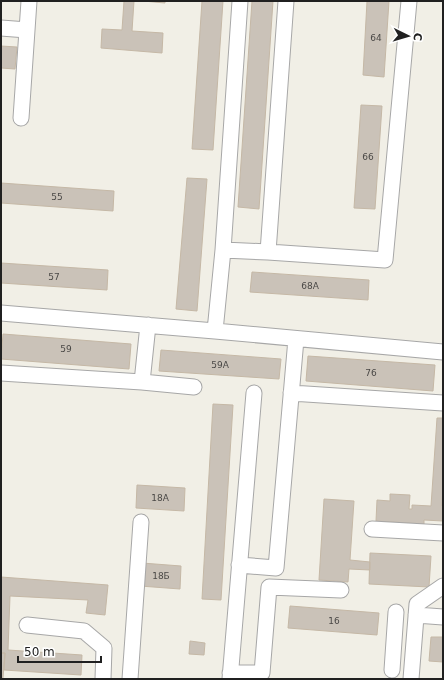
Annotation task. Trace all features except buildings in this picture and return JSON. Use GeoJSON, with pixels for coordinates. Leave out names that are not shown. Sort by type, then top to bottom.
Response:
{"type":"FeatureCollection","features":[{"type":"Feature","properties":{"kind":"lane"},"geometry":{"type":"LineString","coordinates":[[21,118],[29,1]]}},
{"type":"Feature","properties":{"kind":"lane"},"geometry":{"type":"LineString","coordinates":[[215,331],[223,250],[240,1]]}},
{"type":"Feature","properties":{"kind":"lane"},"geometry":{"type":"LineString","coordinates":[[268,252],[286,1]]}},
{"type":"Feature","properties":{"kind":"lane"},"geometry":{"type":"LineString","coordinates":[[223,250],[385,260],[409,1]]}},
{"type":"Feature","properties":{"kind":"lane"},"geometry":{"type":"LineString","coordinates":[[1,28],[27,30]]}},
{"type":"Feature","properties":{"kind":"lane"},"geometry":{"type":"LineString","coordinates":[[1,313],[443,352]]}},
{"type":"Feature","properties":{"kind":"lane"},"geometry":{"type":"LineString","coordinates":[[142,382],[148,325]]}},
{"type":"Feature","properties":{"kind":"lane"},"geometry":{"type":"LineString","coordinates":[[239,565],[276,568],[296,338]]}},
{"type":"Feature","properties":{"kind":"lane"},"geometry":{"type":"LineString","coordinates":[[1,373],[142,382],[194,387]]}},
{"type":"Feature","properties":{"kind":"lane"},"geometry":{"type":"LineString","coordinates":[[254,392],[230,676],[262,673],[269,587],[341,590]]}},
{"type":"Feature","properties":{"kind":"lane"},"geometry":{"type":"LineString","coordinates":[[291,393],[443,403]]}},
{"type":"Feature","properties":{"kind":"lane"},"geometry":{"type":"LineString","coordinates":[[130,679],[141,522]]}},
{"type":"Feature","properties":{"kind":"lane"},"geometry":{"type":"LineString","coordinates":[[372,529],[443,533]]}},
{"type":"Feature","properties":{"kind":"lane"},"geometry":{"type":"LineString","coordinates":[[411,679],[417,604],[443,586]]}},
{"type":"Feature","properties":{"kind":"lane"},"geometry":{"type":"LineString","coordinates":[[392,670],[396,612]]}},
{"type":"Feature","properties":{"kind":"lane"},"geometry":{"type":"LineString","coordinates":[[416,616],[443,617]]}},
{"type":"Feature","properties":{"kind":"lane"},"geometry":{"type":"LineString","coordinates":[[26,625],[84,631],[104,648],[103,679]]}},
{"type":"Feature","properties":{"kind":"lane"},"geometry":{"type":"LineString","coordinates":[[394,642],[414,643]]}}]}
